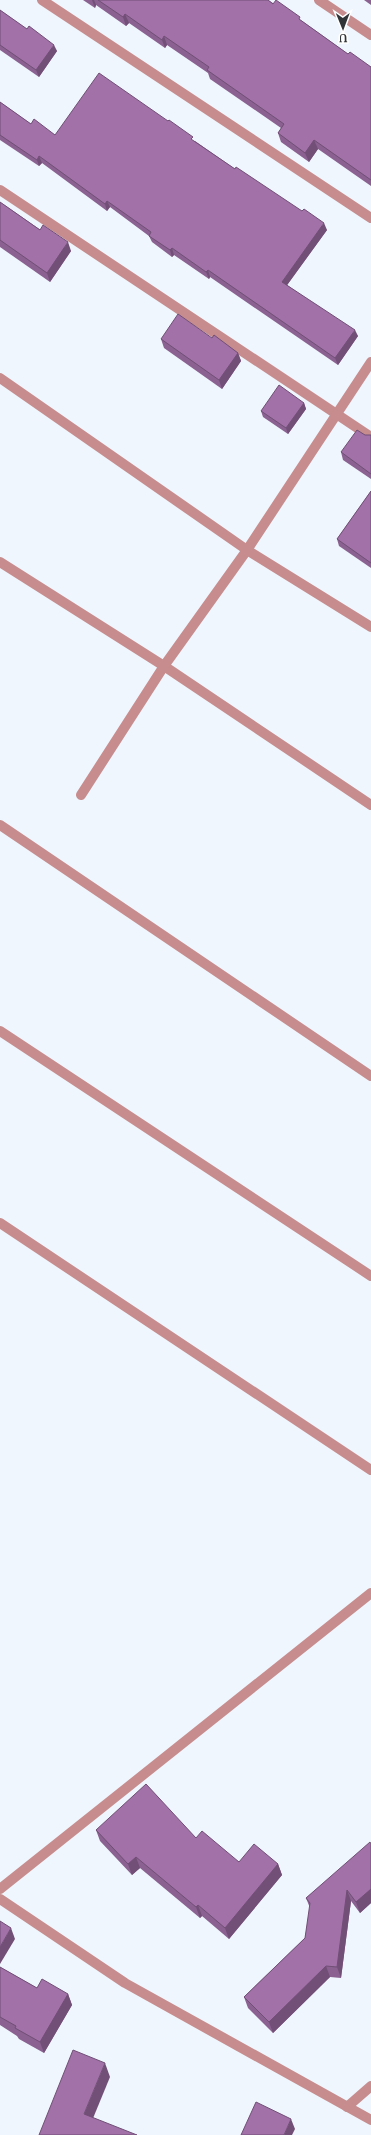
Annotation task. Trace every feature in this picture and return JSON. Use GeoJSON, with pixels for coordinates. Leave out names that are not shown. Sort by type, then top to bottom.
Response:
{"type":"FeatureCollection","features":[{"type":"Feature","properties":{"kind":"street"},"geometry":{"type":"LineString","coordinates":[[42,0],[371,218]]}},
{"type":"Feature","properties":{"kind":"street"},"geometry":{"type":"LineString","coordinates":[[319,0],[371,35]]}},
{"type":"Feature","properties":{"kind":"street"},"geometry":{"type":"LineString","coordinates":[[0,190],[371,437]]}},
{"type":"Feature","properties":{"kind":"street"},"geometry":{"type":"LineString","coordinates":[[81,795],[164,666],[247,550],[371,362]]}},
{"type":"Feature","properties":{"kind":"street"},"geometry":{"type":"LineString","coordinates":[[0,378],[247,550],[371,627]]}},
{"type":"Feature","properties":{"kind":"street"},"geometry":{"type":"LineString","coordinates":[[0,562],[164,666],[371,806]]}},
{"type":"Feature","properties":{"kind":"street"},"geometry":{"type":"LineString","coordinates":[[0,825],[371,1076]]}},
{"type":"Feature","properties":{"kind":"street"},"geometry":{"type":"LineString","coordinates":[[0,1031],[371,1276]]}},
{"type":"Feature","properties":{"kind":"street"},"geometry":{"type":"LineString","coordinates":[[0,1223],[371,1470]]}},
{"type":"Feature","properties":{"kind":"street"},"geometry":{"type":"LineString","coordinates":[[0,1889],[371,1593]]}},
{"type":"Feature","properties":{"kind":"street"},"geometry":{"type":"LineString","coordinates":[[0,1899],[125,1983],[371,2120]]}},
{"type":"Feature","properties":{"kind":"street"},"geometry":{"type":"LineString","coordinates":[[347,2107],[371,2086]]}},
{"type":"Feature","properties":{"kind":"building"},"geometry":{"type":"Polygon","coordinates":[[[98,0],[268,0],[273,4],[276,0],[300,17],[299,19],[348,54],[350,52],[371,67],[371,180],[314,140],[305,153],[278,133],[284,124],[207,70],[209,67],[164,36],[162,40],[125,14],[123,17],[98,0]]]}},
{"type":"Feature","properties":{"kind":"building"},"geometry":{"type":"Polygon","coordinates":[[[0,10],[27,29],[29,26],[54,45],[36,70],[0,45],[0,10]]]}},
{"type":"Feature","properties":{"kind":"building"},"geometry":{"type":"Polygon","coordinates":[[[99,73],[168,121],[169,120],[193,137],[191,139],[235,169],[236,167],[302,211],[304,209],[324,223],[282,282],[355,330],[335,358],[208,270],[206,272],[172,248],[170,250],[149,236],[151,232],[107,201],[105,204],[39,156],[37,160],[0,135],[0,102],[31,124],[34,119],[55,135],[99,73]]]}},
{"type":"Feature","properties":{"kind":"building"},"geometry":{"type":"Polygon","coordinates":[[[0,202],[40,230],[43,225],[68,242],[47,273],[0,240],[0,202]]]}},
{"type":"Feature","properties":{"kind":"building"},"geometry":{"type":"Polygon","coordinates":[[[178,314],[212,338],[214,335],[238,353],[219,380],[161,339],[178,314]]]}},
{"type":"Feature","properties":{"kind":"building"},"geometry":{"type":"Polygon","coordinates":[[[279,385],[304,403],[286,428],[261,411],[279,385]]]}},
{"type":"Feature","properties":{"kind":"building"},"geometry":{"type":"Polygon","coordinates":[[[357,430],[365,435],[371,435],[371,474],[341,452],[357,430]]]}},
{"type":"Feature","properties":{"kind":"building"},"geometry":{"type":"Polygon","coordinates":[[[371,491],[371,563],[337,539],[371,491]]]}},
{"type":"Feature","properties":{"kind":"building"},"geometry":{"type":"Polygon","coordinates":[[[146,1784],[196,1838],[202,1831],[239,1862],[254,1844],[278,1864],[225,1928],[198,1905],[196,1907],[136,1857],[128,1864],[96,1830],[146,1784]]]}},
{"type":"Feature","properties":{"kind":"building"},"geometry":{"type":"Polygon","coordinates":[[[370,1842],[371,1889],[356,1902],[347,1890],[337,1967],[326,1966],[269,2022],[244,1997],[305,1938],[310,1903],[306,1898],[370,1842]]]}},
{"type":"Feature","properties":{"kind":"building"},"geometry":{"type":"Polygon","coordinates":[[[0,1921],[11,1928],[0,1947],[0,1921]]]}},
{"type":"Feature","properties":{"kind":"building"},"geometry":{"type":"Polygon","coordinates":[[[0,1967],[37,1988],[42,1979],[68,1994],[40,2042],[15,2028],[16,2026],[0,2017],[0,1967]]]}},
{"type":"Feature","properties":{"kind":"building"},"geometry":{"type":"Polygon","coordinates":[[[73,2050],[105,2063],[84,2114],[137,2135],[39,2135],[73,2050]]]}},
{"type":"Feature","properties":{"kind":"building"},"geometry":{"type":"Polygon","coordinates":[[[256,2102],[291,2119],[284,2135],[241,2135],[256,2102]]]}}]}
